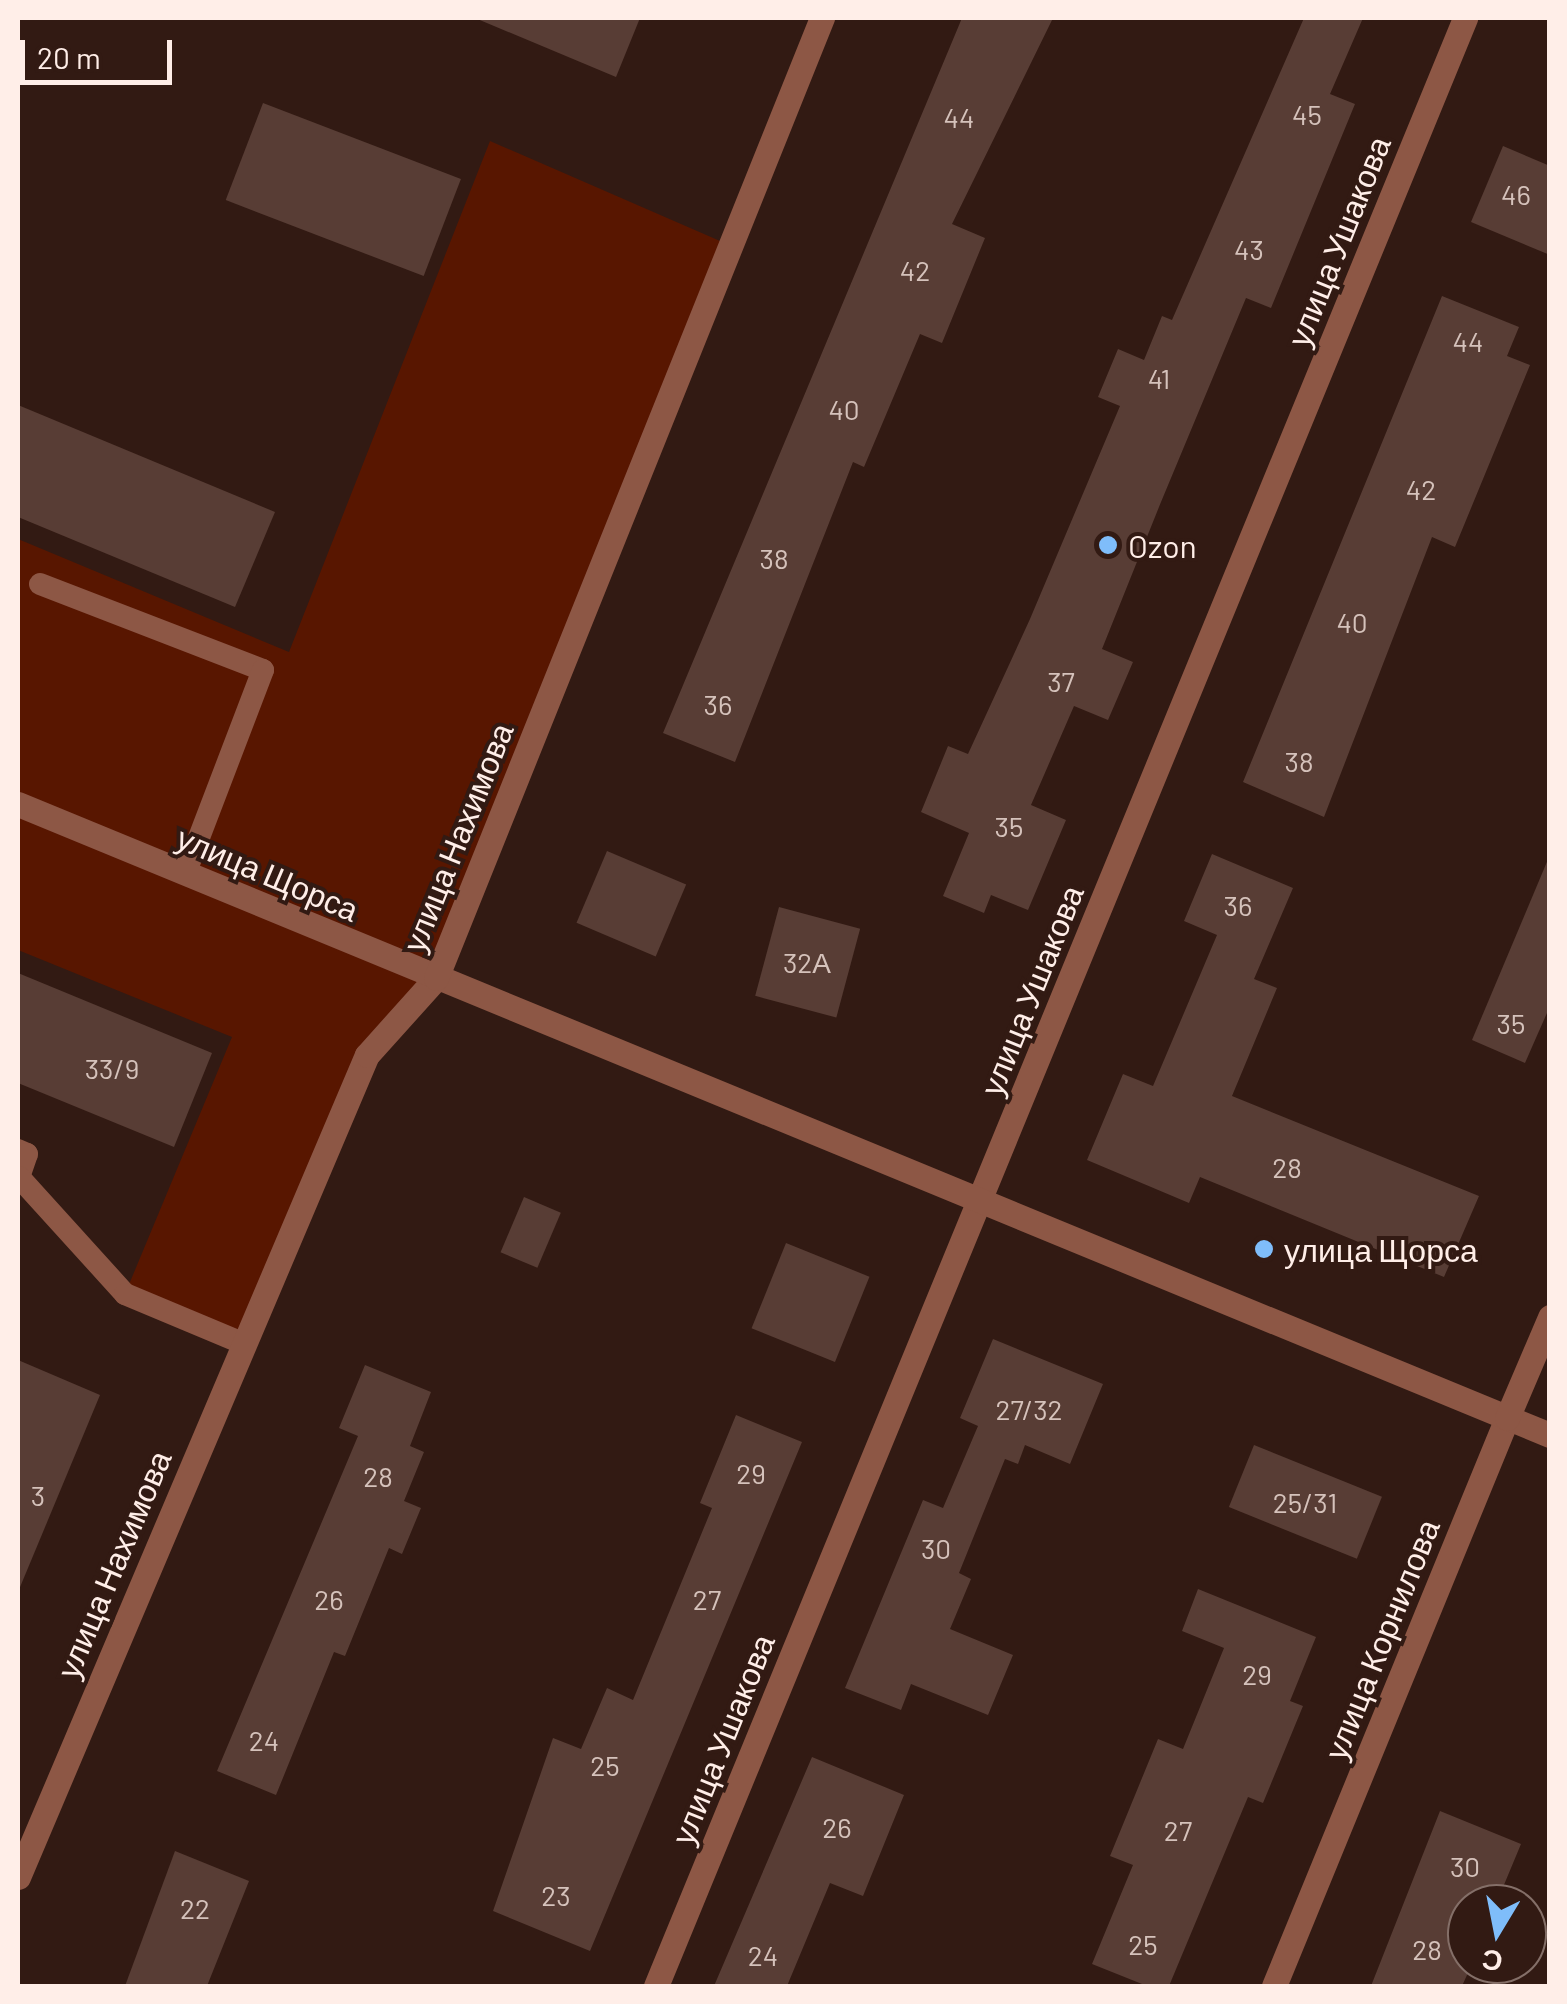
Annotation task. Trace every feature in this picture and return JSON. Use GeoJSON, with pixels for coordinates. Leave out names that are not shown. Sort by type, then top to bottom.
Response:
{"type":"FeatureCollection","features":[{"type":"Feature","properties":{"kind":"street","name":"улица Нахимова"},"geometry":{"type":"LineString","coordinates":[[18,1877],[240,1342],[367,1056],[436,978],[822,18]]}},
{"type":"Feature","properties":{"kind":"street","name":"улица Ушакова"},"geometry":{"type":"LineString","coordinates":[[656,1986],[1465,18]]}},
{"type":"Feature","properties":{"kind":"street","name":"улица Щорса"},"geometry":{"type":"LineString","coordinates":[[18,804],[1550,1434]]}},
{"type":"Feature","properties":{"kind":"street","name":"улица Корнилова"},"geometry":{"type":"LineString","coordinates":[[1274,1986],[1550,1317]]}},
{"type":"Feature","properties":{"kind":"lane"},"geometry":{"type":"LineString","coordinates":[[40,584],[262,670],[185,874]]}},
{"type":"Feature","properties":{"kind":"lane"},"geometry":{"type":"LineString","coordinates":[[18,1150],[27,1154],[18,1178],[125,1294],[240,1342]]}},
{"type":"Feature","properties":{"kind":"shaded area"},"geometry":{"type":"Polygon","coordinates":[[[490,141],[727,244],[436,978],[367,1056],[240,1342],[125,1294],[232,1037],[18,950],[18,539],[289,652],[490,141]]]}},
{"type":"Feature","properties":{"kind":"building"},"geometry":{"type":"Polygon","coordinates":[[[475,18],[640,18],[616,77],[475,18]]]}},
{"type":"Feature","properties":{"kind":"building"},"geometry":{"type":"Polygon","coordinates":[[[962,18],[1053,18],[952,224],[985,238],[942,343],[920,334],[864,467],[853,462],[735,762],[663,733],[962,18]]]}},
{"type":"Feature","properties":{"kind":"building"},"geometry":{"type":"Polygon","coordinates":[[[1304,18],[1363,18],[1330,94],[1355,104],[1271,308],[1246,298],[1102,649],[1133,662],[1108,720],[1074,706],[1031,805],[1066,820],[1028,910],[991,895],[984,913],[943,896],[969,833],[921,812],[948,746],[968,754],[1030,619],[1120,406],[1098,397],[1118,349],[1144,360],[1162,316],[1172,320],[1304,18]]]}},
{"type":"Feature","properties":{"kind":"building"},"geometry":{"type":"Polygon","coordinates":[[[263,103],[461,179],[424,276],[226,200],[263,103]]]}},
{"type":"Feature","properties":{"kind":"building"},"geometry":{"type":"Polygon","coordinates":[[[1503,146],[1550,166],[1550,255],[1471,222],[1503,146]]]}},
{"type":"Feature","properties":{"kind":"building"},"geometry":{"type":"Polygon","coordinates":[[[1442,296],[1519,327],[1507,356],[1530,365],[1455,547],[1432,537],[1324,817],[1243,782],[1442,296]]]}},
{"type":"Feature","properties":{"kind":"building"},"geometry":{"type":"Polygon","coordinates":[[[18,405],[275,512],[235,607],[18,517],[18,405]]]}},
{"type":"Feature","properties":{"kind":"building"},"geometry":{"type":"Polygon","coordinates":[[[607,851],[686,885],[656,956],[577,923],[607,851]]]}},
{"type":"Feature","properties":{"kind":"building"},"geometry":{"type":"Polygon","coordinates":[[[1212,854],[1293,888],[1254,979],[1277,988],[1232,1096],[1479,1196],[1444,1277],[1200,1177],[1189,1203],[1087,1160],[1123,1074],[1153,1086],[1217,935],[1184,921],[1212,854]]]}},
{"type":"Feature","properties":{"kind":"building"},"geometry":{"type":"Polygon","coordinates":[[[1549,857],[1550,1006],[1525,1063],[1472,1040],[1549,857]]]}},
{"type":"Feature","properties":{"kind":"building"},"geometry":{"type":"Polygon","coordinates":[[[779,907],[860,929],[836,1018],[755,996],[779,907]]]}},
{"type":"Feature","properties":{"kind":"building"},"geometry":{"type":"Polygon","coordinates":[[[18,973],[212,1053],[174,1147],[18,1083],[18,973]]]}},
{"type":"Feature","properties":{"kind":"building"},"geometry":{"type":"Polygon","coordinates":[[[524,1197],[561,1213],[537,1268],[501,1252],[524,1197]]]}},
{"type":"Feature","properties":{"kind":"building"},"geometry":{"type":"Polygon","coordinates":[[[786,1243],[869,1277],[835,1362],[752,1328],[786,1243]]]}},
{"type":"Feature","properties":{"kind":"building"},"geometry":{"type":"Polygon","coordinates":[[[993,1339],[1103,1384],[1070,1464],[1025,1445],[1018,1464],[1005,1459],[959,1573],[971,1579],[950,1629],[1013,1655],[988,1715],[911,1684],[901,1710],[845,1688],[923,1500],[943,1508],[978,1426],[960,1418],[993,1339]]]}},
{"type":"Feature","properties":{"kind":"building"},"geometry":{"type":"Polygon","coordinates":[[[18,1360],[100,1395],[18,1592],[18,1360]]]}},
{"type":"Feature","properties":{"kind":"building"},"geometry":{"type":"Polygon","coordinates":[[[365,1365],[431,1392],[410,1446],[424,1452],[404,1501],[421,1508],[402,1554],[389,1548],[345,1656],[334,1652],[276,1795],[217,1771],[358,1436],[339,1428],[365,1365]]]}},
{"type":"Feature","properties":{"kind":"building"},"geometry":{"type":"Polygon","coordinates":[[[736,1415],[802,1442],[590,1951],[493,1911],[553,1738],[581,1749],[607,1688],[633,1700],[712,1508],[700,1503],[736,1415]]]}},
{"type":"Feature","properties":{"kind":"building"},"geometry":{"type":"Polygon","coordinates":[[[1254,1445],[1382,1497],[1357,1559],[1229,1507],[1254,1445]]]}},
{"type":"Feature","properties":{"kind":"building"},"geometry":{"type":"Polygon","coordinates":[[[1198,1589],[1316,1637],[1290,1701],[1303,1706],[1263,1803],[1248,1797],[1169,1986],[1147,1986],[1092,1964],[1133,1865],[1110,1856],[1158,1739],[1183,1749],[1224,1648],[1182,1631],[1198,1589]]]}},
{"type":"Feature","properties":{"kind":"building"},"geometry":{"type":"Polygon","coordinates":[[[812,1757],[904,1795],[863,1896],[830,1883],[787,1986],[714,1986],[812,1757]]]}},
{"type":"Feature","properties":{"kind":"building"},"geometry":{"type":"Polygon","coordinates":[[[1440,1811],[1521,1844],[1504,1884],[1447,1884],[1447,1984],[1462,1986],[1371,1986],[1440,1811]]]}},
{"type":"Feature","properties":{"kind":"building"},"geometry":{"type":"Polygon","coordinates":[[[175,1851],[249,1881],[207,1986],[125,1986],[175,1851]]]}},
{"type":"Feature","properties":{"kind":"place","name":"Ozon"},"geometry":{"type":"Point","coordinates":[1108,545]}},
{"type":"Feature","properties":{"kind":"place","name":"улица Щорса"},"geometry":{"type":"Point","coordinates":[1264,1249]}}]}
